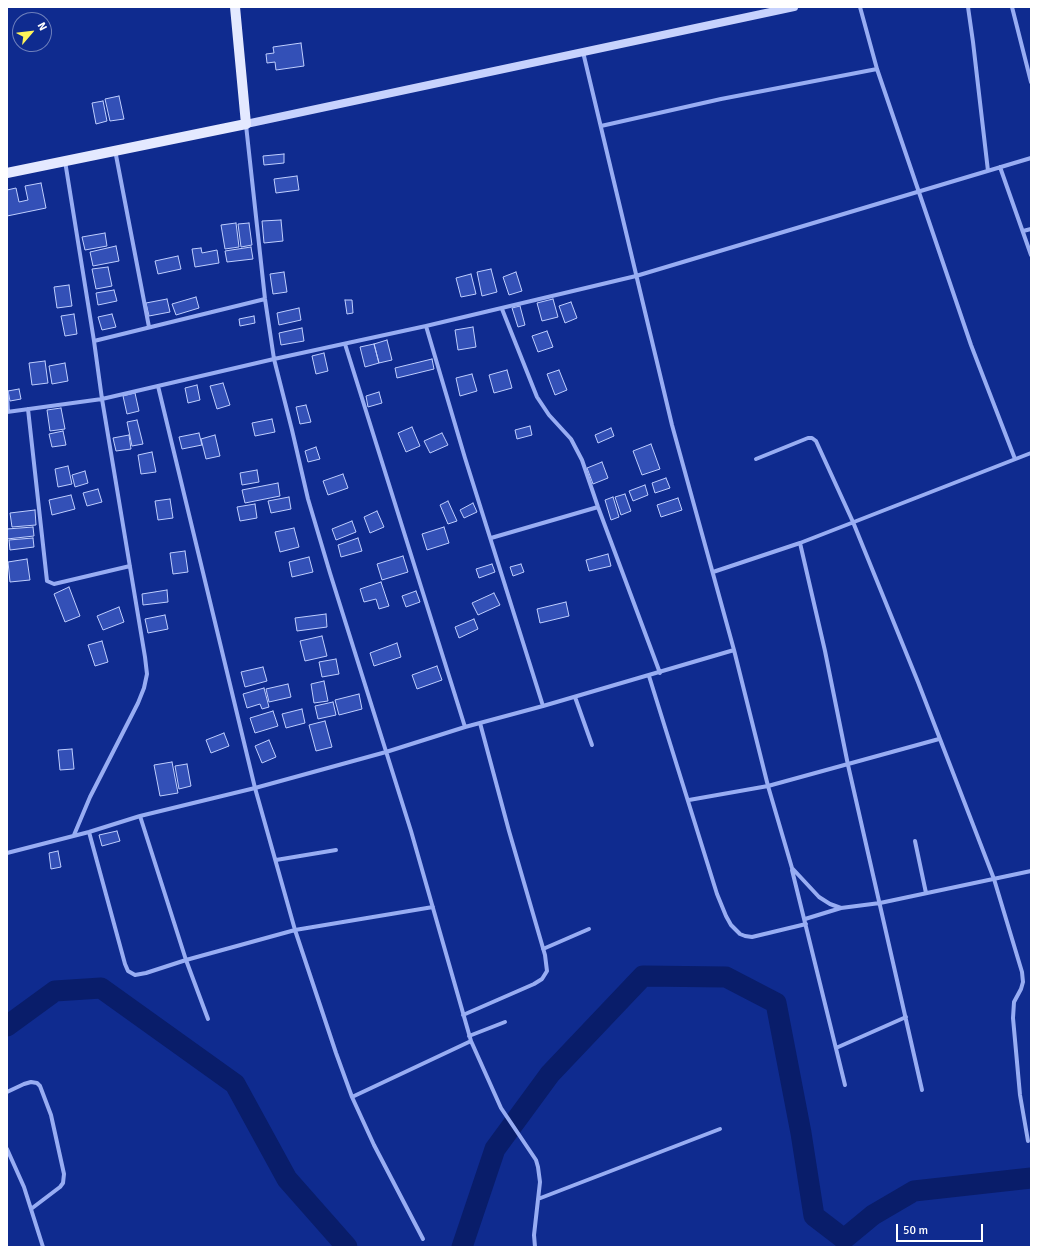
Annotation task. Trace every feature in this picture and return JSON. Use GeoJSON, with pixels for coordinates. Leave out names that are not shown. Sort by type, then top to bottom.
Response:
{"type":"FeatureCollection","features":[{"type":"Feature","properties":{"kind":"main road"},"geometry":{"type":"LineString","coordinates":[[235,7],[246,124]]}},
{"type":"Feature","properties":{"kind":"main road"},"geometry":{"type":"LineString","coordinates":[[7,173],[246,124],[794,7]]}},
{"type":"Feature","properties":{"kind":"street"},"geometry":{"type":"LineString","coordinates":[[860,7],[877,69],[918,192],[971,345],[1015,459]]}},
{"type":"Feature","properties":{"kind":"street"},"geometry":{"type":"LineString","coordinates":[[968,7],[988,171]]}},
{"type":"Feature","properties":{"kind":"street"},"geometry":{"type":"LineString","coordinates":[[1012,7],[1031,82]]}},
{"type":"Feature","properties":{"kind":"street"},"geometry":{"type":"LineString","coordinates":[[582,52],[672,425],[734,650],[768,786],[792,868],[845,1085]]}},
{"type":"Feature","properties":{"kind":"street"},"geometry":{"type":"LineString","coordinates":[[601,126],[721,99],[877,69]]}},
{"type":"Feature","properties":{"kind":"street"},"geometry":{"type":"LineString","coordinates":[[246,124],[265,299],[274,359],[308,499],[411,831],[469,1036],[501,1108],[536,1160],[540,1182],[534,1235],[535,1247]]}},
{"type":"Feature","properties":{"kind":"street"},"geometry":{"type":"LineString","coordinates":[[115,150],[149,327]]}},
{"type":"Feature","properties":{"kind":"street"},"geometry":{"type":"LineString","coordinates":[[7,392],[7,412],[102,399],[274,359],[502,309],[636,276],[1031,158]]}},
{"type":"Feature","properties":{"kind":"street"},"geometry":{"type":"LineString","coordinates":[[65,161],[102,399],[145,657],[146,674],[146,681],[138,704],[96,784],[74,836]]}},
{"type":"Feature","properties":{"kind":"street"},"geometry":{"type":"LineString","coordinates":[[1000,167],[1031,255]]}},
{"type":"Feature","properties":{"kind":"street"},"geometry":{"type":"LineString","coordinates":[[1023,231],[1031,229]]}},
{"type":"Feature","properties":{"kind":"street"},"geometry":{"type":"LineString","coordinates":[[94,340],[265,299]]}},
{"type":"Feature","properties":{"kind":"street"},"geometry":{"type":"LineString","coordinates":[[502,309],[537,397],[549,415],[565,432],[575,446],[582,460],[660,673]]}},
{"type":"Feature","properties":{"kind":"street"},"geometry":{"type":"LineString","coordinates":[[426,326],[465,458],[543,706]]}},
{"type":"Feature","properties":{"kind":"street"},"geometry":{"type":"LineString","coordinates":[[345,344],[465,727]]}},
{"type":"Feature","properties":{"kind":"street"},"geometry":{"type":"LineString","coordinates":[[158,386],[255,788],[295,930],[352,1097],[374,1145],[422,1239]]}},
{"type":"Feature","properties":{"kind":"street"},"geometry":{"type":"LineString","coordinates":[[28,409],[47,582],[54,584],[130,566]]}},
{"type":"Feature","properties":{"kind":"street"},"geometry":{"type":"LineString","coordinates":[[756,459],[808,438],[813,438],[819,446],[853,522],[915,674],[994,879],[1023,977],[1021,989],[1014,1002],[1013,1018],[1020,1095],[1028,1141]]}},
{"type":"Feature","properties":{"kind":"street"},"geometry":{"type":"LineString","coordinates":[[713,572],[800,543],[1031,453]]}},
{"type":"Feature","properties":{"kind":"street"},"geometry":{"type":"LineString","coordinates":[[491,538],[598,507]]}},
{"type":"Feature","properties":{"kind":"street"},"geometry":{"type":"LineString","coordinates":[[800,543],[825,651],[848,765],[922,1090]]}},
{"type":"Feature","properties":{"kind":"street"},"geometry":{"type":"LineString","coordinates":[[7,853],[89,832],[140,816],[255,788],[386,752],[465,727],[660,673],[734,650]]}},
{"type":"Feature","properties":{"kind":"street"},"geometry":{"type":"LineString","coordinates":[[649,676],[689,800],[717,894],[726,916],[736,931],[744,936],[752,937],[806,924]]}},
{"type":"Feature","properties":{"kind":"street"},"geometry":{"type":"LineString","coordinates":[[576,697],[592,745]]}},
{"type":"Feature","properties":{"kind":"street"},"geometry":{"type":"LineString","coordinates":[[463,1015],[534,984],[542,979],[547,973],[548,967],[509,832],[480,723]]}},
{"type":"Feature","properties":{"kind":"street"},"geometry":{"type":"LineString","coordinates":[[689,800],[768,786],[848,765],[939,738]]}},
{"type":"Feature","properties":{"kind":"street"},"geometry":{"type":"LineString","coordinates":[[140,816],[186,960],[208,1018]]}},
{"type":"Feature","properties":{"kind":"street"},"geometry":{"type":"LineString","coordinates":[[89,832],[125,964],[128,971],[135,975],[295,930],[433,907]]}},
{"type":"Feature","properties":{"kind":"street"},"geometry":{"type":"LineString","coordinates":[[915,841],[926,893]]}},
{"type":"Feature","properties":{"kind":"street"},"geometry":{"type":"LineString","coordinates":[[276,860],[336,850]]}},
{"type":"Feature","properties":{"kind":"street"},"geometry":{"type":"LineString","coordinates":[[792,868],[819,896],[830,904],[842,908]]}},
{"type":"Feature","properties":{"kind":"street"},"geometry":{"type":"LineString","coordinates":[[805,919],[842,908],[880,903],[1031,871]]}},
{"type":"Feature","properties":{"kind":"street"},"geometry":{"type":"LineString","coordinates":[[543,949],[590,929]]}},
{"type":"Feature","properties":{"kind":"street"},"geometry":{"type":"LineString","coordinates":[[836,1048],[906,1017]]}},
{"type":"Feature","properties":{"kind":"street"},"geometry":{"type":"LineString","coordinates":[[469,1036],[505,1022]]}},
{"type":"Feature","properties":{"kind":"street"},"geometry":{"type":"LineString","coordinates":[[352,1097],[471,1041]]}},
{"type":"Feature","properties":{"kind":"street"},"geometry":{"type":"LineString","coordinates":[[7,1092],[29,1082],[36,1082],[40,1086],[51,1115],[64,1174],[63,1183],[60,1187],[31,1209]]}},
{"type":"Feature","properties":{"kind":"street"},"geometry":{"type":"LineString","coordinates":[[538,1199],[720,1129]]}},
{"type":"Feature","properties":{"kind":"street"},"geometry":{"type":"LineString","coordinates":[[7,1149],[19,1174],[43,1247]]}},
{"type":"Feature","properties":{"kind":"building"},"geometry":{"type":"Polygon","coordinates":[[[301,43],[304,66],[276,70],[275,62],[267,63],[266,54],[274,53],[273,47],[301,43]]]}},
{"type":"Feature","properties":{"kind":"building"},"geometry":{"type":"Polygon","coordinates":[[[119,96],[124,119],[110,121],[105,99],[119,96]]]}},
{"type":"Feature","properties":{"kind":"building"},"geometry":{"type":"Polygon","coordinates":[[[103,101],[107,121],[96,124],[92,103],[103,101]]]}},
{"type":"Feature","properties":{"kind":"building"},"geometry":{"type":"Polygon","coordinates":[[[284,154],[284,163],[264,165],[263,156],[284,154]]]}},
{"type":"Feature","properties":{"kind":"building"},"geometry":{"type":"Polygon","coordinates":[[[297,176],[299,190],[276,193],[274,179],[297,176]]]}},
{"type":"Feature","properties":{"kind":"building"},"geometry":{"type":"Polygon","coordinates":[[[41,183],[46,208],[7,216],[7,190],[16,188],[19,202],[28,200],[25,186],[41,183]]]}},
{"type":"Feature","properties":{"kind":"building"},"geometry":{"type":"Polygon","coordinates":[[[281,220],[283,241],[264,243],[262,221],[281,220]]]}},
{"type":"Feature","properties":{"kind":"building"},"geometry":{"type":"Polygon","coordinates":[[[236,223],[239,247],[225,249],[221,225],[236,223]]]}},
{"type":"Feature","properties":{"kind":"building"},"geometry":{"type":"Polygon","coordinates":[[[249,223],[252,245],[241,247],[238,224],[249,223]]]}},
{"type":"Feature","properties":{"kind":"building"},"geometry":{"type":"Polygon","coordinates":[[[105,233],[107,246],[85,250],[82,237],[105,233]]]}},
{"type":"Feature","properties":{"kind":"building"},"geometry":{"type":"Polygon","coordinates":[[[116,246],[119,261],[93,266],[90,252],[116,246]]]}},
{"type":"Feature","properties":{"kind":"building"},"geometry":{"type":"Polygon","coordinates":[[[251,247],[253,259],[227,262],[225,251],[251,247]]]}},
{"type":"Feature","properties":{"kind":"building"},"geometry":{"type":"Polygon","coordinates":[[[201,248],[202,253],[217,250],[219,263],[195,267],[192,249],[201,248]]]}},
{"type":"Feature","properties":{"kind":"building"},"geometry":{"type":"Polygon","coordinates":[[[178,256],[181,269],[158,274],[155,261],[178,256]]]}},
{"type":"Feature","properties":{"kind":"building"},"geometry":{"type":"Polygon","coordinates":[[[108,267],[112,286],[96,289],[92,269],[108,267]]]}},
{"type":"Feature","properties":{"kind":"building"},"geometry":{"type":"Polygon","coordinates":[[[491,269],[497,292],[482,296],[477,272],[491,269]]]}},
{"type":"Feature","properties":{"kind":"building"},"geometry":{"type":"Polygon","coordinates":[[[284,272],[287,292],[273,294],[270,274],[284,272]]]}},
{"type":"Feature","properties":{"kind":"building"},"geometry":{"type":"Polygon","coordinates":[[[516,272],[522,291],[509,295],[503,277],[516,272]]]}},
{"type":"Feature","properties":{"kind":"building"},"geometry":{"type":"Polygon","coordinates":[[[471,274],[476,294],[461,297],[456,278],[471,274]]]}},
{"type":"Feature","properties":{"kind":"building"},"geometry":{"type":"Polygon","coordinates":[[[69,285],[72,306],[57,308],[54,287],[69,285]]]}},
{"type":"Feature","properties":{"kind":"building"},"geometry":{"type":"Polygon","coordinates":[[[114,290],[117,301],[98,305],[96,293],[114,290]]]}},
{"type":"Feature","properties":{"kind":"building"},"geometry":{"type":"Polygon","coordinates":[[[196,297],[199,308],[176,315],[172,304],[196,297]]]}},
{"type":"Feature","properties":{"kind":"building"},"geometry":{"type":"Polygon","coordinates":[[[167,299],[170,312],[149,316],[146,303],[167,299]]]}},
{"type":"Feature","properties":{"kind":"building"},"geometry":{"type":"Polygon","coordinates":[[[553,299],[558,317],[542,321],[537,303],[553,299]]]}},
{"type":"Feature","properties":{"kind":"building"},"geometry":{"type":"Polygon","coordinates":[[[345,300],[352,300],[353,313],[347,314],[345,300]]]}},
{"type":"Feature","properties":{"kind":"building"},"geometry":{"type":"Polygon","coordinates":[[[571,302],[577,318],[565,323],[559,306],[571,302]]]}},
{"type":"Feature","properties":{"kind":"building"},"geometry":{"type":"Polygon","coordinates":[[[520,306],[525,325],[518,327],[512,308],[520,306]]]}},
{"type":"Feature","properties":{"kind":"building"},"geometry":{"type":"Polygon","coordinates":[[[299,308],[301,320],[279,325],[277,313],[299,308]]]}},
{"type":"Feature","properties":{"kind":"building"},"geometry":{"type":"Polygon","coordinates":[[[74,314],[77,334],[65,336],[61,316],[74,314]]]}},
{"type":"Feature","properties":{"kind":"building"},"geometry":{"type":"Polygon","coordinates":[[[112,314],[116,327],[102,330],[98,317],[112,314]]]}},
{"type":"Feature","properties":{"kind":"building"},"geometry":{"type":"Polygon","coordinates":[[[254,316],[255,323],[240,326],[239,319],[254,316]]]}},
{"type":"Feature","properties":{"kind":"building"},"geometry":{"type":"Polygon","coordinates":[[[473,327],[476,347],[458,350],[455,330],[473,327]]]}},
{"type":"Feature","properties":{"kind":"building"},"geometry":{"type":"Polygon","coordinates":[[[302,328],[304,341],[281,345],[279,333],[302,328]]]}},
{"type":"Feature","properties":{"kind":"building"},"geometry":{"type":"Polygon","coordinates":[[[547,331],[553,347],[538,352],[532,336],[547,331]]]}},
{"type":"Feature","properties":{"kind":"building"},"geometry":{"type":"Polygon","coordinates":[[[387,340],[392,360],[379,363],[374,344],[387,340]]]}},
{"type":"Feature","properties":{"kind":"building"},"geometry":{"type":"Polygon","coordinates":[[[374,344],[379,363],[365,367],[360,347],[374,344]]]}},
{"type":"Feature","properties":{"kind":"building"},"geometry":{"type":"Polygon","coordinates":[[[324,353],[328,371],[316,374],[312,356],[324,353]]]}},
{"type":"Feature","properties":{"kind":"building"},"geometry":{"type":"Polygon","coordinates":[[[432,359],[434,369],[397,378],[395,368],[432,359]]]}},
{"type":"Feature","properties":{"kind":"building"},"geometry":{"type":"Polygon","coordinates":[[[45,361],[48,383],[32,385],[29,363],[45,361]]]}},
{"type":"Feature","properties":{"kind":"building"},"geometry":{"type":"Polygon","coordinates":[[[65,363],[68,381],[52,384],[49,366],[65,363]]]}},
{"type":"Feature","properties":{"kind":"building"},"geometry":{"type":"Polygon","coordinates":[[[507,370],[512,388],[494,393],[489,375],[507,370]]]}},
{"type":"Feature","properties":{"kind":"building"},"geometry":{"type":"Polygon","coordinates":[[[559,370],[567,390],[555,395],[547,374],[559,370]]]}},
{"type":"Feature","properties":{"kind":"building"},"geometry":{"type":"Polygon","coordinates":[[[472,374],[477,391],[460,396],[456,378],[472,374]]]}},
{"type":"Feature","properties":{"kind":"building"},"geometry":{"type":"Polygon","coordinates":[[[223,383],[230,405],[217,409],[210,386],[223,383]]]}},
{"type":"Feature","properties":{"kind":"building"},"geometry":{"type":"Polygon","coordinates":[[[197,385],[200,400],[188,403],[185,388],[197,385]]]}},
{"type":"Feature","properties":{"kind":"building"},"geometry":{"type":"Polygon","coordinates":[[[19,389],[21,399],[10,401],[8,391],[19,389]]]}},
{"type":"Feature","properties":{"kind":"building"},"geometry":{"type":"Polygon","coordinates":[[[379,392],[382,403],[368,407],[366,396],[379,392]]]}},
{"type":"Feature","properties":{"kind":"building"},"geometry":{"type":"Polygon","coordinates":[[[135,393],[139,411],[127,414],[123,396],[135,393]]]}},
{"type":"Feature","properties":{"kind":"building"},"geometry":{"type":"Polygon","coordinates":[[[306,405],[311,422],[300,424],[296,407],[306,405]]]}},
{"type":"Feature","properties":{"kind":"building"},"geometry":{"type":"Polygon","coordinates":[[[61,408],[65,429],[50,431],[47,410],[61,408]]]}},
{"type":"Feature","properties":{"kind":"building"},"geometry":{"type":"Polygon","coordinates":[[[272,419],[275,432],[255,436],[252,423],[272,419]]]}},
{"type":"Feature","properties":{"kind":"building"},"geometry":{"type":"Polygon","coordinates":[[[137,420],[143,444],[132,446],[127,422],[137,420]]]}},
{"type":"Feature","properties":{"kind":"building"},"geometry":{"type":"Polygon","coordinates":[[[530,426],[532,435],[517,439],[515,430],[530,426]]]}},
{"type":"Feature","properties":{"kind":"building"},"geometry":{"type":"Polygon","coordinates":[[[412,427],[420,446],[406,452],[398,433],[412,427]]]}},
{"type":"Feature","properties":{"kind":"building"},"geometry":{"type":"Polygon","coordinates":[[[611,428],[614,436],[598,443],[595,435],[611,428]]]}},
{"type":"Feature","properties":{"kind":"building"},"geometry":{"type":"Polygon","coordinates":[[[63,431],[66,445],[52,447],[49,434],[63,431]]]}},
{"type":"Feature","properties":{"kind":"building"},"geometry":{"type":"Polygon","coordinates":[[[199,433],[202,445],[182,449],[179,437],[199,433]]]}},
{"type":"Feature","properties":{"kind":"building"},"geometry":{"type":"Polygon","coordinates":[[[442,433],[448,445],[430,453],[424,441],[442,433]]]}},
{"type":"Feature","properties":{"kind":"building"},"geometry":{"type":"Polygon","coordinates":[[[129,435],[131,449],[116,451],[113,438],[129,435]]]}},
{"type":"Feature","properties":{"kind":"building"},"geometry":{"type":"Polygon","coordinates":[[[215,435],[220,456],[206,459],[201,439],[215,435]]]}},
{"type":"Feature","properties":{"kind":"building"},"geometry":{"type":"Polygon","coordinates":[[[651,444],[660,469],[642,475],[633,451],[651,444]]]}},
{"type":"Feature","properties":{"kind":"building"},"geometry":{"type":"Polygon","coordinates":[[[316,447],[320,459],[308,462],[305,451],[316,447]]]}},
{"type":"Feature","properties":{"kind":"building"},"geometry":{"type":"Polygon","coordinates":[[[152,452],[156,472],[141,474],[138,455],[152,452]]]}},
{"type":"Feature","properties":{"kind":"building"},"geometry":{"type":"Polygon","coordinates":[[[602,462],[608,478],[593,484],[587,468],[602,462]]]}},
{"type":"Feature","properties":{"kind":"building"},"geometry":{"type":"Polygon","coordinates":[[[68,466],[72,484],[58,487],[55,469],[68,466]]]}},
{"type":"Feature","properties":{"kind":"building"},"geometry":{"type":"Polygon","coordinates":[[[257,470],[259,482],[242,485],[240,473],[257,470]]]}},
{"type":"Feature","properties":{"kind":"building"},"geometry":{"type":"Polygon","coordinates":[[[85,471],[88,483],[75,487],[72,475],[85,471]]]}},
{"type":"Feature","properties":{"kind":"building"},"geometry":{"type":"Polygon","coordinates":[[[343,474],[348,488],[328,495],[323,481],[343,474]]]}},
{"type":"Feature","properties":{"kind":"building"},"geometry":{"type":"Polygon","coordinates":[[[666,478],[670,488],[655,493],[652,483],[666,478]]]}},
{"type":"Feature","properties":{"kind":"building"},"geometry":{"type":"Polygon","coordinates":[[[278,483],[280,496],[245,503],[242,490],[278,483]]]}},
{"type":"Feature","properties":{"kind":"building"},"geometry":{"type":"Polygon","coordinates":[[[645,485],[648,495],[633,501],[629,491],[645,485]]]}},
{"type":"Feature","properties":{"kind":"building"},"geometry":{"type":"Polygon","coordinates":[[[98,489],[102,502],[87,506],[83,493],[98,489]]]}},
{"type":"Feature","properties":{"kind":"building"},"geometry":{"type":"Polygon","coordinates":[[[625,494],[631,511],[621,515],[615,497],[625,494]]]}},
{"type":"Feature","properties":{"kind":"building"},"geometry":{"type":"Polygon","coordinates":[[[71,495],[75,509],[52,515],[49,500],[71,495]]]}},
{"type":"Feature","properties":{"kind":"building"},"geometry":{"type":"Polygon","coordinates":[[[289,497],[291,509],[271,513],[268,501],[289,497]]]}},
{"type":"Feature","properties":{"kind":"building"},"geometry":{"type":"Polygon","coordinates":[[[613,497],[619,517],[611,520],[605,500],[613,497]]]}},
{"type":"Feature","properties":{"kind":"building"},"geometry":{"type":"Polygon","coordinates":[[[678,498],[682,510],[661,517],[657,505],[678,498]]]}},
{"type":"Feature","properties":{"kind":"building"},"geometry":{"type":"Polygon","coordinates":[[[170,499],[173,518],[158,520],[155,501],[170,499]]]}},
{"type":"Feature","properties":{"kind":"building"},"geometry":{"type":"Polygon","coordinates":[[[448,501],[457,521],[448,524],[440,505],[448,501]]]}},
{"type":"Feature","properties":{"kind":"building"},"geometry":{"type":"Polygon","coordinates":[[[473,503],[477,512],[464,518],[460,510],[473,503]]]}},
{"type":"Feature","properties":{"kind":"building"},"geometry":{"type":"Polygon","coordinates":[[[255,504],[257,518],[240,521],[237,507],[255,504]]]}},
{"type":"Feature","properties":{"kind":"building"},"geometry":{"type":"Polygon","coordinates":[[[35,510],[36,525],[12,527],[10,513],[35,510]]]}},
{"type":"Feature","properties":{"kind":"building"},"geometry":{"type":"Polygon","coordinates":[[[377,511],[384,527],[370,533],[364,517],[377,511]]]}},
{"type":"Feature","properties":{"kind":"building"},"geometry":{"type":"Polygon","coordinates":[[[352,521],[356,532],[336,540],[332,529],[352,521]]]}},
{"type":"Feature","properties":{"kind":"building"},"geometry":{"type":"Polygon","coordinates":[[[33,527],[34,536],[7,539],[7,529],[33,527]]]}},
{"type":"Feature","properties":{"kind":"building"},"geometry":{"type":"Polygon","coordinates":[[[444,527],[449,543],[427,550],[422,534],[444,527]]]}},
{"type":"Feature","properties":{"kind":"building"},"geometry":{"type":"Polygon","coordinates":[[[294,528],[299,547],[280,552],[275,532],[294,528]]]}},
{"type":"Feature","properties":{"kind":"building"},"geometry":{"type":"Polygon","coordinates":[[[33,538],[34,547],[10,550],[9,540],[33,538]]]}},
{"type":"Feature","properties":{"kind":"building"},"geometry":{"type":"Polygon","coordinates":[[[358,538],[362,551],[341,557],[338,545],[358,538]]]}},
{"type":"Feature","properties":{"kind":"building"},"geometry":{"type":"Polygon","coordinates":[[[185,551],[188,572],[173,574],[170,553],[185,551]]]}},
{"type":"Feature","properties":{"kind":"building"},"geometry":{"type":"Polygon","coordinates":[[[608,554],[611,566],[589,571],[586,560],[608,554]]]}},
{"type":"Feature","properties":{"kind":"building"},"geometry":{"type":"Polygon","coordinates":[[[403,556],[408,572],[382,580],[377,564],[403,556]]]}},
{"type":"Feature","properties":{"kind":"building"},"geometry":{"type":"Polygon","coordinates":[[[309,557],[313,572],[292,577],[289,562],[309,557]]]}},
{"type":"Feature","properties":{"kind":"building"},"geometry":{"type":"Polygon","coordinates":[[[27,559],[30,580],[10,582],[8,562],[27,559]]]}},
{"type":"Feature","properties":{"kind":"building"},"geometry":{"type":"Polygon","coordinates":[[[492,564],[495,572],[479,578],[476,569],[492,564]]]}},
{"type":"Feature","properties":{"kind":"building"},"geometry":{"type":"Polygon","coordinates":[[[521,564],[524,572],[513,576],[510,567],[521,564]]]}},
{"type":"Feature","properties":{"kind":"building"},"geometry":{"type":"Polygon","coordinates":[[[381,582],[389,606],[379,609],[376,599],[364,602],[360,589],[381,582]]]}},
{"type":"Feature","properties":{"kind":"building"},"geometry":{"type":"Polygon","coordinates":[[[69,587],[80,616],[65,622],[54,594],[69,587]]]}},
{"type":"Feature","properties":{"kind":"building"},"geometry":{"type":"Polygon","coordinates":[[[167,590],[168,602],[143,605],[142,594],[167,590]]]}},
{"type":"Feature","properties":{"kind":"building"},"geometry":{"type":"Polygon","coordinates":[[[416,591],[420,602],[406,607],[402,596],[416,591]]]}},
{"type":"Feature","properties":{"kind":"building"},"geometry":{"type":"Polygon","coordinates":[[[494,593],[500,605],[478,615],[472,603],[494,593]]]}},
{"type":"Feature","properties":{"kind":"building"},"geometry":{"type":"Polygon","coordinates":[[[566,602],[569,616],[540,623],[537,609],[566,602]]]}},
{"type":"Feature","properties":{"kind":"building"},"geometry":{"type":"Polygon","coordinates":[[[119,607],[124,622],[103,630],[97,616],[119,607]]]}},
{"type":"Feature","properties":{"kind":"building"},"geometry":{"type":"Polygon","coordinates":[[[326,614],[327,627],[297,631],[295,618],[326,614]]]}},
{"type":"Feature","properties":{"kind":"building"},"geometry":{"type":"Polygon","coordinates":[[[165,615],[168,629],[148,633],[145,619],[165,615]]]}},
{"type":"Feature","properties":{"kind":"building"},"geometry":{"type":"Polygon","coordinates":[[[474,619],[478,629],[459,638],[455,627],[474,619]]]}},
{"type":"Feature","properties":{"kind":"building"},"geometry":{"type":"Polygon","coordinates":[[[322,636],[327,656],[305,661],[300,641],[322,636]]]}},
{"type":"Feature","properties":{"kind":"building"},"geometry":{"type":"Polygon","coordinates":[[[102,641],[108,662],[95,666],[88,645],[102,641]]]}},
{"type":"Feature","properties":{"kind":"building"},"geometry":{"type":"Polygon","coordinates":[[[397,643],[401,657],[374,666],[370,653],[397,643]]]}},
{"type":"Feature","properties":{"kind":"building"},"geometry":{"type":"Polygon","coordinates":[[[336,659],[339,674],[322,677],[319,662],[336,659]]]}},
{"type":"Feature","properties":{"kind":"building"},"geometry":{"type":"Polygon","coordinates":[[[437,666],[442,680],[417,689],[412,675],[437,666]]]}},
{"type":"Feature","properties":{"kind":"building"},"geometry":{"type":"Polygon","coordinates":[[[263,667],[267,681],[245,687],[241,672],[263,667]]]}},
{"type":"Feature","properties":{"kind":"building"},"geometry":{"type":"Polygon","coordinates":[[[324,681],[328,701],[314,703],[311,684],[324,681]]]}},
{"type":"Feature","properties":{"kind":"building"},"geometry":{"type":"Polygon","coordinates":[[[288,684],[291,697],[269,702],[266,689],[288,684]]]}},
{"type":"Feature","properties":{"kind":"building"},"geometry":{"type":"Polygon","coordinates":[[[264,688],[269,707],[262,709],[260,704],[247,708],[243,694],[264,688]]]}},
{"type":"Feature","properties":{"kind":"building"},"geometry":{"type":"Polygon","coordinates":[[[359,694],[362,709],[339,715],[335,700],[359,694]]]}},
{"type":"Feature","properties":{"kind":"building"},"geometry":{"type":"Polygon","coordinates":[[[333,702],[336,715],[318,719],[315,706],[333,702]]]}},
{"type":"Feature","properties":{"kind":"building"},"geometry":{"type":"Polygon","coordinates":[[[302,709],[305,723],[286,728],[282,714],[302,709]]]}},
{"type":"Feature","properties":{"kind":"building"},"geometry":{"type":"Polygon","coordinates":[[[273,711],[278,726],[255,733],[250,718],[273,711]]]}},
{"type":"Feature","properties":{"kind":"building"},"geometry":{"type":"Polygon","coordinates":[[[325,721],[332,747],[316,751],[309,725],[325,721]]]}},
{"type":"Feature","properties":{"kind":"building"},"geometry":{"type":"Polygon","coordinates":[[[224,733],[229,746],[211,753],[206,740],[224,733]]]}},
{"type":"Feature","properties":{"kind":"building"},"geometry":{"type":"Polygon","coordinates":[[[269,740],[276,757],[262,763],[255,746],[269,740]]]}},
{"type":"Feature","properties":{"kind":"building"},"geometry":{"type":"Polygon","coordinates":[[[72,749],[74,769],[60,770],[58,750],[72,749]]]}},
{"type":"Feature","properties":{"kind":"building"},"geometry":{"type":"Polygon","coordinates":[[[172,762],[178,793],[160,796],[154,765],[172,762]]]}},
{"type":"Feature","properties":{"kind":"building"},"geometry":{"type":"Polygon","coordinates":[[[187,764],[191,786],[179,789],[175,766],[187,764]]]}},
{"type":"Feature","properties":{"kind":"building"},"geometry":{"type":"Polygon","coordinates":[[[117,831],[120,841],[102,846],[99,835],[117,831]]]}},
{"type":"Feature","properties":{"kind":"building"},"geometry":{"type":"Polygon","coordinates":[[[58,851],[61,867],[51,869],[49,853],[58,851]]]}},
{"type":"Feature","properties":{"kind":"waterway"},"geometry":{"type":"LineString","coordinates":[[462,1247],[495,1149],[550,1074],[643,976],[726,977],[776,1003],[801,1133],[814,1216],[844,1239],[873,1215],[914,1191],[1031,1178]]}},
{"type":"Feature","properties":{"kind":"waterway"},"geometry":{"type":"LineString","coordinates":[[7,1026],[55,991],[101,988],[235,1084],[287,1179],[347,1247]]}}]}
